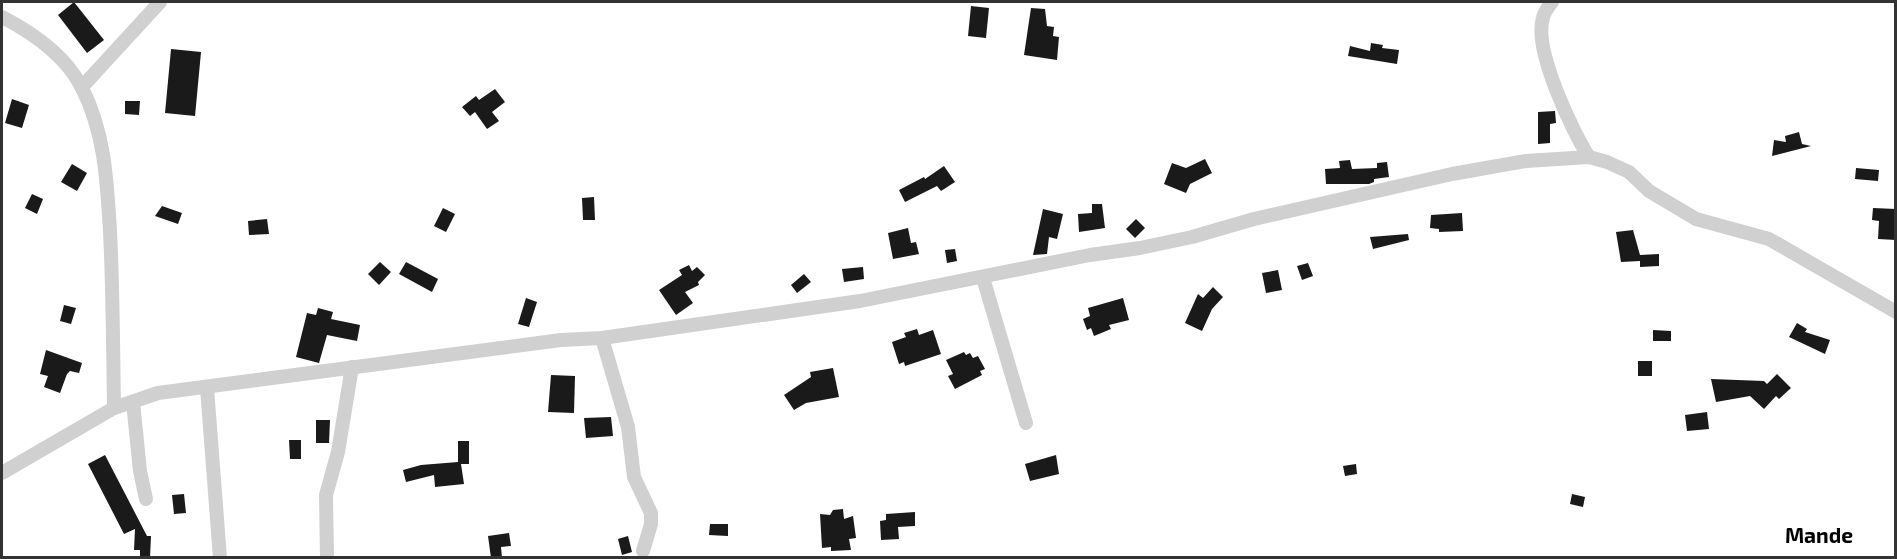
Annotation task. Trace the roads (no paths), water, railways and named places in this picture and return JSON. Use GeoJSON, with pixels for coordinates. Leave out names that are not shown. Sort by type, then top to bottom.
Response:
{"type":"FeatureCollection","features":[{"type":"Feature","properties":{"kind":"street"},"geometry":{"type":"LineString","coordinates":[[81,87],[160,2]]}},
{"type":"Feature","properties":{"kind":"street"},"geometry":{"type":"LineString","coordinates":[[1552,2],[1542,18],[1542,40],[1563,108],[1575,135],[1589,157]]}},
{"type":"Feature","properties":{"kind":"street"},"geometry":{"type":"LineString","coordinates":[[2,17],[24,28],[54,52],[81,87],[99,130],[106,173],[111,254],[114,408]]}},
{"type":"Feature","properties":{"kind":"street"},"geometry":{"type":"LineString","coordinates":[[2,473],[114,408],[158,393],[561,340],[602,338],[860,301],[1192,237],[1254,219],[1452,174],[1526,161],[1589,157],[1607,162],[1629,172],[1649,191],[1696,219],[1769,239],[1896,312]]}},
{"type":"Feature","properties":{"kind":"street"},"geometry":{"type":"LineString","coordinates":[[983,278],[1026,423]]}},
{"type":"Feature","properties":{"kind":"street"},"geometry":{"type":"LineString","coordinates":[[602,338],[628,427],[634,477],[651,513],[651,524],[643,551]]}},
{"type":"Feature","properties":{"kind":"street"},"geometry":{"type":"LineString","coordinates":[[327,558],[326,495],[338,452],[352,367]]}},
{"type":"Feature","properties":{"kind":"street"},"geometry":{"type":"LineString","coordinates":[[207,388],[220,558]]}},
{"type":"Feature","properties":{"kind":"street"},"geometry":{"type":"LineString","coordinates":[[133,402],[140,471],[146,499]]}},
{"type":"Feature","properties":{"kind":"district","name":"Mande"},"geometry":{"type":"Point","coordinates":[1819,536]}}]}
